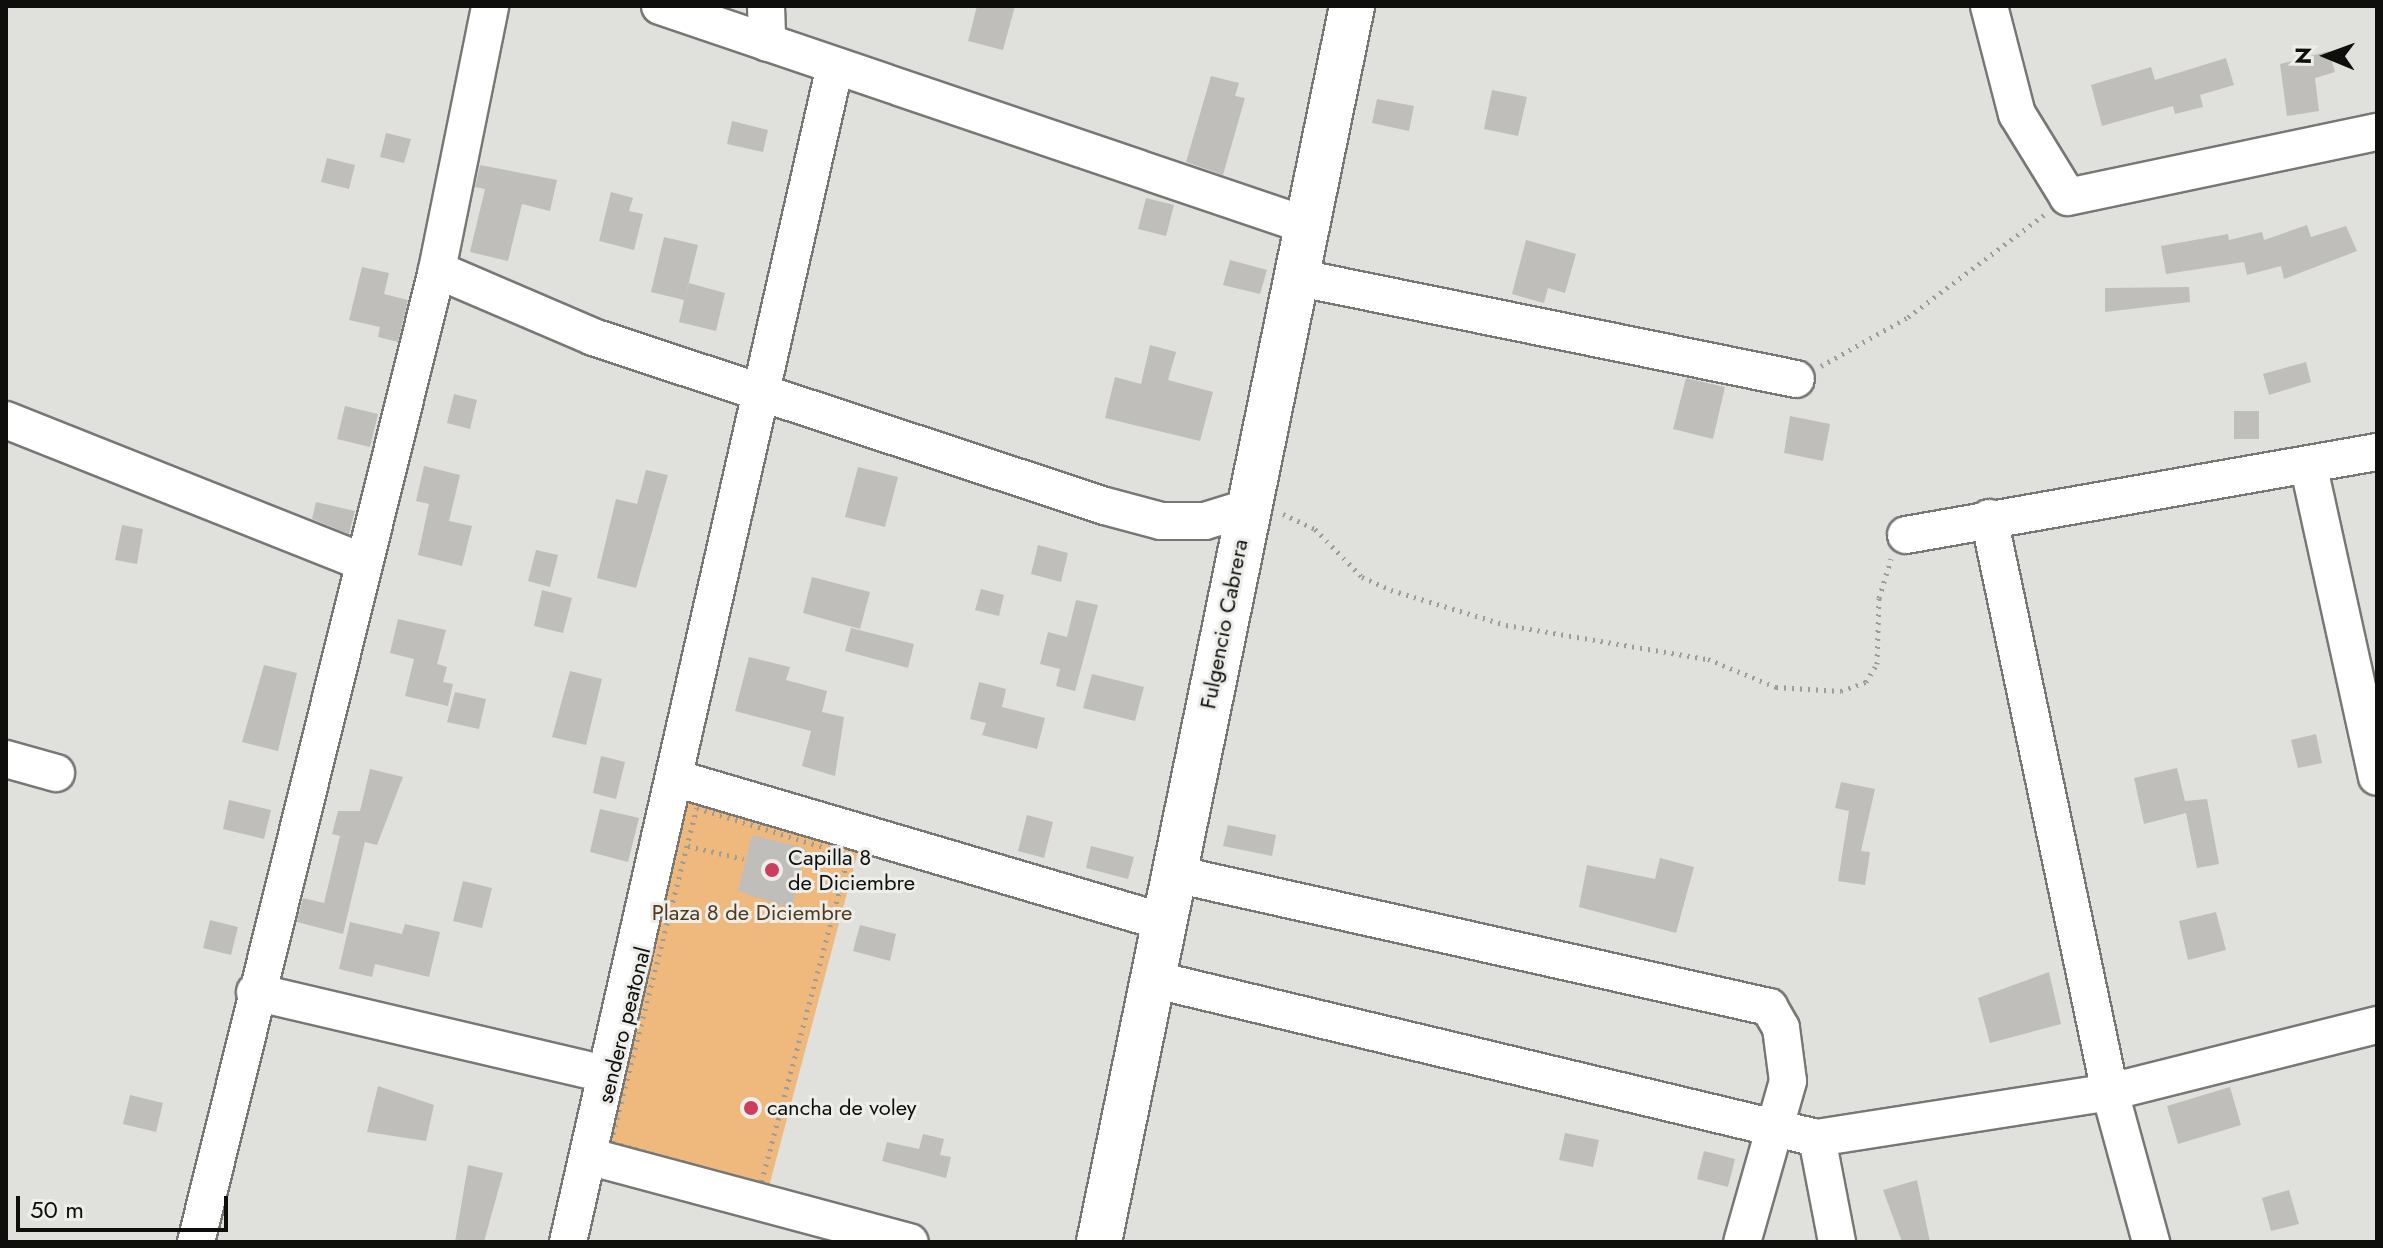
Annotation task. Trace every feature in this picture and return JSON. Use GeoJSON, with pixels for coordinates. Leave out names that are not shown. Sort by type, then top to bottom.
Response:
{"type":"FeatureCollection","features":[{"type":"Feature","properties":{"kind":"main road","name":"Fulgencio Cabrera"},"geometry":{"type":"LineString","coordinates":[[1099,1242],[1247,508],[1300,278],[1352,6]]}},
{"type":"Feature","properties":{"kind":"street"},"geometry":{"type":"LineString","coordinates":[[196,1242],[360,561],[437,270],[490,6]]}},
{"type":"Feature","properties":{"kind":"street"},"geometry":{"type":"LineString","coordinates":[[660,6],[1308,226]]}},
{"type":"Feature","properties":{"kind":"street"},"geometry":{"type":"LineString","coordinates":[[766,6],[767,43]]}},
{"type":"Feature","properties":{"kind":"street"},"geometry":{"type":"LineString","coordinates":[[1989,6],[2017,114],[2068,197],[2377,132]]}},
{"type":"Feature","properties":{"kind":"street"},"geometry":{"type":"LineString","coordinates":[[568,1242],[604,1074],[678,779],[835,66]]}},
{"type":"Feature","properties":{"kind":"street"},"geometry":{"type":"LineString","coordinates":[[437,270],[593,337],[1161,521],[1205,521],[1247,508]]}},
{"type":"Feature","properties":{"kind":"street"},"geometry":{"type":"LineString","coordinates":[[1300,278],[1796,379]]}},
{"type":"Feature","properties":{"kind":"street"},"geometry":{"type":"LineString","coordinates":[[6,420],[360,561]]}},
{"type":"Feature","properties":{"kind":"street"},"geometry":{"type":"LineString","coordinates":[[1906,535],[1989,518],[2309,468],[2377,452]]}},
{"type":"Feature","properties":{"kind":"street"},"geometry":{"type":"LineString","coordinates":[[2309,468],[2377,777]]}},
{"type":"Feature","properties":{"kind":"street"},"geometry":{"type":"LineString","coordinates":[[1989,518],[2110,1092],[2151,1242]]}},
{"type":"Feature","properties":{"kind":"street"},"geometry":{"type":"LineString","coordinates":[[6,759],[56,773]]}},
{"type":"Feature","properties":{"kind":"street"},"geometry":{"type":"LineString","coordinates":[[678,779],[1164,922]]}},
{"type":"Feature","properties":{"kind":"street"},"geometry":{"type":"LineString","coordinates":[[1175,874],[1753,999],[1769,1007],[1781,1028],[1788,1081],[1742,1242]]}},
{"type":"Feature","properties":{"kind":"street"},"geometry":{"type":"LineString","coordinates":[[1152,979],[1817,1138],[2110,1092],[2377,1025]]}},
{"type":"Feature","properties":{"kind":"street"},"geometry":{"type":"LineString","coordinates":[[255,992],[604,1074]]}},
{"type":"Feature","properties":{"kind":"street"},"geometry":{"type":"LineString","coordinates":[[1817,1138],[1837,1242]]}},
{"type":"Feature","properties":{"kind":"street"},"geometry":{"type":"LineString","coordinates":[[588,1156],[910,1242]]}},
{"type":"Feature","properties":{"kind":"path"},"geometry":{"type":"LineString","coordinates":[[1796,379],[1908,317],[2068,197]]}},
{"type":"Feature","properties":{"kind":"path"},"geometry":{"type":"LineString","coordinates":[[1247,508],[1315,529],[1362,577],[1391,590],[1506,625],[1708,659],[1776,687],[1841,691],[1873,674],[1887,567],[1906,535]]}},
{"type":"Feature","properties":{"kind":"path","name":"sendero peatonal"},"geometry":{"type":"LineString","coordinates":[[697,808],[849,855],[761,1184],[611,1142],[687,845],[697,808]]}},
{"type":"Feature","properties":{"kind":"path"},"geometry":{"type":"LineString","coordinates":[[687,845],[744,859]]}},
{"type":"Feature","properties":{"kind":"green space","name":"Plaza 8 de Diciembre"},"geometry":{"type":"Polygon","coordinates":[[[690,796],[859,848],[767,1194],[604,1148],[690,796]]]}},
{"type":"Feature","properties":{"kind":"building"},"geometry":{"type":"Polygon","coordinates":[[[977,6],[1015,6],[1003,50],[968,41],[977,6]]]}},
{"type":"Feature","properties":{"kind":"building"},"geometry":{"type":"Polygon","coordinates":[[[2329,51],[2335,72],[2315,78],[2319,111],[2287,116],[2280,64],[2329,51]]]}},
{"type":"Feature","properties":{"kind":"building"},"geometry":{"type":"Polygon","coordinates":[[[2226,58],[2234,85],[2200,95],[2203,107],[2175,114],[2173,106],[2102,126],[2091,85],[2151,67],[2155,80],[2226,58]]]}},
{"type":"Feature","properties":{"kind":"building"},"geometry":{"type":"Polygon","coordinates":[[[1211,76],[1239,83],[1235,96],[1245,98],[1223,175],[1186,162],[1211,76]]]}},
{"type":"Feature","properties":{"kind":"building"},"geometry":{"type":"Polygon","coordinates":[[[1492,90],[1527,97],[1518,136],[1484,129],[1492,90]]]}},
{"type":"Feature","properties":{"kind":"building"},"geometry":{"type":"Polygon","coordinates":[[[1377,99],[1414,106],[1409,131],[1372,123],[1377,99]]]}},
{"type":"Feature","properties":{"kind":"building"},"geometry":{"type":"Polygon","coordinates":[[[732,121],[768,130],[763,152],[727,144],[732,121]]]}},
{"type":"Feature","properties":{"kind":"building"},"geometry":{"type":"Polygon","coordinates":[[[386,133],[411,139],[404,163],[380,157],[386,133]]]}},
{"type":"Feature","properties":{"kind":"building"},"geometry":{"type":"Polygon","coordinates":[[[327,158],[355,165],[349,189],[321,182],[327,158]]]}},
{"type":"Feature","properties":{"kind":"building"},"geometry":{"type":"Polygon","coordinates":[[[480,165],[557,180],[550,211],[522,204],[508,261],[470,252],[485,189],[475,187],[480,165]]]}},
{"type":"Feature","properties":{"kind":"building"},"geometry":{"type":"Polygon","coordinates":[[[611,192],[633,198],[629,211],[643,214],[634,250],[599,241],[611,192]]]}},
{"type":"Feature","properties":{"kind":"building"},"geometry":{"type":"Polygon","coordinates":[[[1146,198],[1174,205],[1166,236],[1138,229],[1146,198]]]}},
{"type":"Feature","properties":{"kind":"building"},"geometry":{"type":"Polygon","coordinates":[[[2307,225],[2311,237],[2346,226],[2357,251],[2284,279],[2281,266],[2247,275],[2244,262],[2166,274],[2161,246],[2228,234],[2229,240],[2262,232],[2264,240],[2307,225]]]}},
{"type":"Feature","properties":{"kind":"building"},"geometry":{"type":"Polygon","coordinates":[[[664,237],[698,245],[685,298],[689,283],[725,293],[716,331],[679,322],[684,300],[651,292],[664,237]]]}},
{"type":"Feature","properties":{"kind":"building"},"geometry":{"type":"Polygon","coordinates":[[[1526,240],[1576,254],[1565,293],[1548,288],[1544,303],[1512,294],[1526,240]]]}},
{"type":"Feature","properties":{"kind":"building"},"geometry":{"type":"Polygon","coordinates":[[[1230,260],[1267,270],[1260,294],[1223,285],[1230,260]]]}},
{"type":"Feature","properties":{"kind":"building"},"geometry":{"type":"Polygon","coordinates":[[[362,267],[389,273],[384,294],[408,300],[398,342],[378,337],[380,327],[349,320],[362,267]]]}},
{"type":"Feature","properties":{"kind":"building"},"geometry":{"type":"Polygon","coordinates":[[[2189,287],[2190,302],[2105,312],[2105,288],[2189,287]]]}},
{"type":"Feature","properties":{"kind":"building"},"geometry":{"type":"Polygon","coordinates":[[[1150,345],[1176,352],[1168,380],[1213,392],[1200,441],[1105,418],[1115,377],[1141,384],[1150,345]]]}},
{"type":"Feature","properties":{"kind":"building"},"geometry":{"type":"Polygon","coordinates":[[[2306,362],[2311,382],[2269,395],[2263,374],[2306,362]]]}},
{"type":"Feature","properties":{"kind":"building"},"geometry":{"type":"Polygon","coordinates":[[[1686,378],[1725,387],[1713,439],[1673,429],[1686,378]]]}},
{"type":"Feature","properties":{"kind":"building"},"geometry":{"type":"Polygon","coordinates":[[[454,394],[477,400],[470,429],[447,423],[454,394]]]}},
{"type":"Feature","properties":{"kind":"building"},"geometry":{"type":"Polygon","coordinates":[[[345,406],[378,414],[370,447],[337,439],[345,406]]]}},
{"type":"Feature","properties":{"kind":"building"},"geometry":{"type":"Polygon","coordinates":[[[2234,411],[2259,411],[2259,439],[2234,439],[2234,411]]]}},
{"type":"Feature","properties":{"kind":"building"},"geometry":{"type":"Polygon","coordinates":[[[1790,416],[1830,424],[1823,461],[1784,453],[1790,416]]]}},
{"type":"Feature","properties":{"kind":"building"},"geometry":{"type":"Polygon","coordinates":[[[424,466],[460,475],[449,521],[472,526],[462,566],[418,555],[429,504],[416,501],[424,466]]]}},
{"type":"Feature","properties":{"kind":"building"},"geometry":{"type":"Polygon","coordinates":[[[858,467],[898,477],[885,527],[845,517],[858,467]]]}},
{"type":"Feature","properties":{"kind":"building"},"geometry":{"type":"Polygon","coordinates":[[[646,470],[668,475],[636,588],[597,578],[616,499],[637,504],[646,470]]]}},
{"type":"Feature","properties":{"kind":"building"},"geometry":{"type":"Polygon","coordinates":[[[316,502],[355,511],[349,534],[312,519],[316,502]]]}},
{"type":"Feature","properties":{"kind":"building"},"geometry":{"type":"Polygon","coordinates":[[[122,525],[143,529],[137,564],[115,560],[122,525]]]}},
{"type":"Feature","properties":{"kind":"building"},"geometry":{"type":"Polygon","coordinates":[[[1038,545],[1068,553],[1061,582],[1031,574],[1038,545]]]}},
{"type":"Feature","properties":{"kind":"building"},"geometry":{"type":"Polygon","coordinates":[[[536,550],[558,555],[550,587],[528,581],[536,550]]]}},
{"type":"Feature","properties":{"kind":"building"},"geometry":{"type":"Polygon","coordinates":[[[812,577],[870,592],[860,629],[803,613],[812,577]]]}},
{"type":"Feature","properties":{"kind":"building"},"geometry":{"type":"Polygon","coordinates":[[[981,589],[1004,595],[999,616],[975,610],[981,589]]]}},
{"type":"Feature","properties":{"kind":"building"},"geometry":{"type":"Polygon","coordinates":[[[542,590],[572,598],[563,633],[534,626],[542,590]]]}},
{"type":"Feature","properties":{"kind":"building"},"geometry":{"type":"Polygon","coordinates":[[[1076,600],[1098,605],[1075,691],[1056,686],[1060,669],[1040,664],[1048,632],[1067,637],[1076,600]]]}},
{"type":"Feature","properties":{"kind":"building"},"geometry":{"type":"Polygon","coordinates":[[[398,619],[446,630],[437,664],[447,667],[443,682],[453,684],[448,706],[405,696],[414,659],[390,653],[398,619]]]}},
{"type":"Feature","properties":{"kind":"building"},"geometry":{"type":"Polygon","coordinates":[[[851,628],[914,644],[908,668],[845,651],[851,628]]]}},
{"type":"Feature","properties":{"kind":"building"},"geometry":{"type":"Polygon","coordinates":[[[749,657],[790,667],[786,680],[827,691],[822,712],[844,717],[835,776],[802,766],[811,731],[735,711],[749,657]]]}},
{"type":"Feature","properties":{"kind":"building"},"geometry":{"type":"Polygon","coordinates":[[[264,665],[297,673],[278,751],[242,742],[264,665]]]}},
{"type":"Feature","properties":{"kind":"building"},"geometry":{"type":"Polygon","coordinates":[[[570,671],[602,679],[586,745],[552,737],[570,671]]]}},
{"type":"Feature","properties":{"kind":"building"},"geometry":{"type":"Polygon","coordinates":[[[1092,674],[1144,687],[1135,721],[1083,708],[1092,674]]]}},
{"type":"Feature","properties":{"kind":"building"},"geometry":{"type":"Polygon","coordinates":[[[979,682],[1006,689],[1002,707],[1045,718],[1037,749],[982,735],[986,723],[970,719],[979,682]]]}},
{"type":"Feature","properties":{"kind":"building"},"geometry":{"type":"Polygon","coordinates":[[[455,692],[486,699],[479,729],[447,722],[455,692]]]}},
{"type":"Feature","properties":{"kind":"building"},"geometry":{"type":"Polygon","coordinates":[[[2316,734],[2322,763],[2298,768],[2291,740],[2316,734]]]}},
{"type":"Feature","properties":{"kind":"building"},"geometry":{"type":"Polygon","coordinates":[[[601,756],[625,762],[616,799],[593,793],[601,756]]]}},
{"type":"Feature","properties":{"kind":"building"},"geometry":{"type":"Polygon","coordinates":[[[2177,768],[2185,801],[2207,799],[2219,864],[2197,868],[2186,813],[2144,824],[2134,778],[2177,768]]]}},
{"type":"Feature","properties":{"kind":"building"},"geometry":{"type":"Polygon","coordinates":[[[370,769],[403,777],[377,845],[365,842],[343,934],[297,922],[303,898],[324,903],[340,836],[332,834],[338,811],[360,811],[370,769]]]}},
{"type":"Feature","properties":{"kind":"building"},"geometry":{"type":"Polygon","coordinates":[[[1841,782],[1875,789],[1861,851],[1870,852],[1865,885],[1838,881],[1849,811],[1835,808],[1841,782]]]}},
{"type":"Feature","properties":{"kind":"building"},"geometry":{"type":"Polygon","coordinates":[[[229,800],[271,810],[264,839],[223,829],[229,800]]]}},
{"type":"Feature","properties":{"kind":"building"},"geometry":{"type":"Polygon","coordinates":[[[600,809],[639,818],[628,862],[590,852],[600,809]]]}},
{"type":"Feature","properties":{"kind":"building"},"geometry":{"type":"Polygon","coordinates":[[[1027,815],[1053,822],[1044,858],[1018,851],[1027,815]]]}},
{"type":"Feature","properties":{"kind":"building"},"geometry":{"type":"Polygon","coordinates":[[[1228,825],[1276,835],[1272,856],[1223,846],[1228,825]]]}},
{"type":"Feature","properties":{"kind":"building","name":"Capilla 8 de Diciembre"},"geometry":{"type":"Polygon","coordinates":[[[752,835],[805,848],[792,909],[738,891],[752,835]]]}},
{"type":"Feature","properties":{"kind":"building"},"geometry":{"type":"Polygon","coordinates":[[[1091,846],[1134,857],[1128,879],[1086,868],[1091,846]]]}},
{"type":"Feature","properties":{"kind":"building"},"geometry":{"type":"Polygon","coordinates":[[[1660,858],[1694,867],[1676,933],[1579,907],[1587,865],[1655,879],[1660,858]]]}},
{"type":"Feature","properties":{"kind":"building"},"geometry":{"type":"Polygon","coordinates":[[[463,881],[492,888],[482,928],[453,921],[463,881]]]}},
{"type":"Feature","properties":{"kind":"building"},"geometry":{"type":"Polygon","coordinates":[[[2216,912],[2226,950],[2188,960],[2179,921],[2216,912]]]}},
{"type":"Feature","properties":{"kind":"building"},"geometry":{"type":"Polygon","coordinates":[[[210,920],[238,927],[231,955],[203,948],[210,920]]]}},
{"type":"Feature","properties":{"kind":"building"},"geometry":{"type":"Polygon","coordinates":[[[350,922],[402,934],[405,924],[440,932],[429,977],[375,964],[372,977],[339,969],[350,922]]]}},
{"type":"Feature","properties":{"kind":"building"},"geometry":{"type":"Polygon","coordinates":[[[860,925],[896,934],[890,961],[853,951],[860,925]]]}},
{"type":"Feature","properties":{"kind":"building"},"geometry":{"type":"Polygon","coordinates":[[[2049,972],[2061,1024],[1990,1043],[1978,998],[2049,972]]]}},
{"type":"Feature","properties":{"kind":"building"},"geometry":{"type":"Polygon","coordinates":[[[378,1086],[434,1105],[426,1141],[367,1132],[378,1086]]]}},
{"type":"Feature","properties":{"kind":"building"},"geometry":{"type":"Polygon","coordinates":[[[2230,1087],[2241,1125],[2178,1144],[2167,1106],[2230,1087]]]}},
{"type":"Feature","properties":{"kind":"building"},"geometry":{"type":"Polygon","coordinates":[[[130,1095],[163,1103],[156,1132],[123,1124],[130,1095]]]}},
{"type":"Feature","properties":{"kind":"building"},"geometry":{"type":"Polygon","coordinates":[[[1565,1133],[1599,1140],[1593,1167],[1559,1160],[1565,1133]]]}},
{"type":"Feature","properties":{"kind":"building"},"geometry":{"type":"Polygon","coordinates":[[[923,1134],[944,1139],[940,1155],[951,1157],[946,1178],[882,1161],[887,1142],[919,1149],[923,1134]]]}},
{"type":"Feature","properties":{"kind":"building"},"geometry":{"type":"Polygon","coordinates":[[[1704,1151],[1735,1159],[1728,1187],[1697,1179],[1704,1151]]]}},
{"type":"Feature","properties":{"kind":"building"},"geometry":{"type":"Polygon","coordinates":[[[468,1165],[503,1173],[484,1242],[455,1242],[468,1165]]]}},
{"type":"Feature","properties":{"kind":"building"},"geometry":{"type":"Polygon","coordinates":[[[1917,1180],[1930,1242],[1902,1242],[1883,1190],[1917,1180]]]}},
{"type":"Feature","properties":{"kind":"building"},"geometry":{"type":"Polygon","coordinates":[[[2289,1190],[2299,1224],[2271,1231],[2262,1198],[2289,1190]]]}},
{"type":"Feature","properties":{"kind":"place","name":"Capilla 8 de Diciembre"},"geometry":{"type":"Point","coordinates":[772,870]}},
{"type":"Feature","properties":{"kind":"place","name":"cancha de voley"},"geometry":{"type":"Point","coordinates":[751,1108]}}]}
